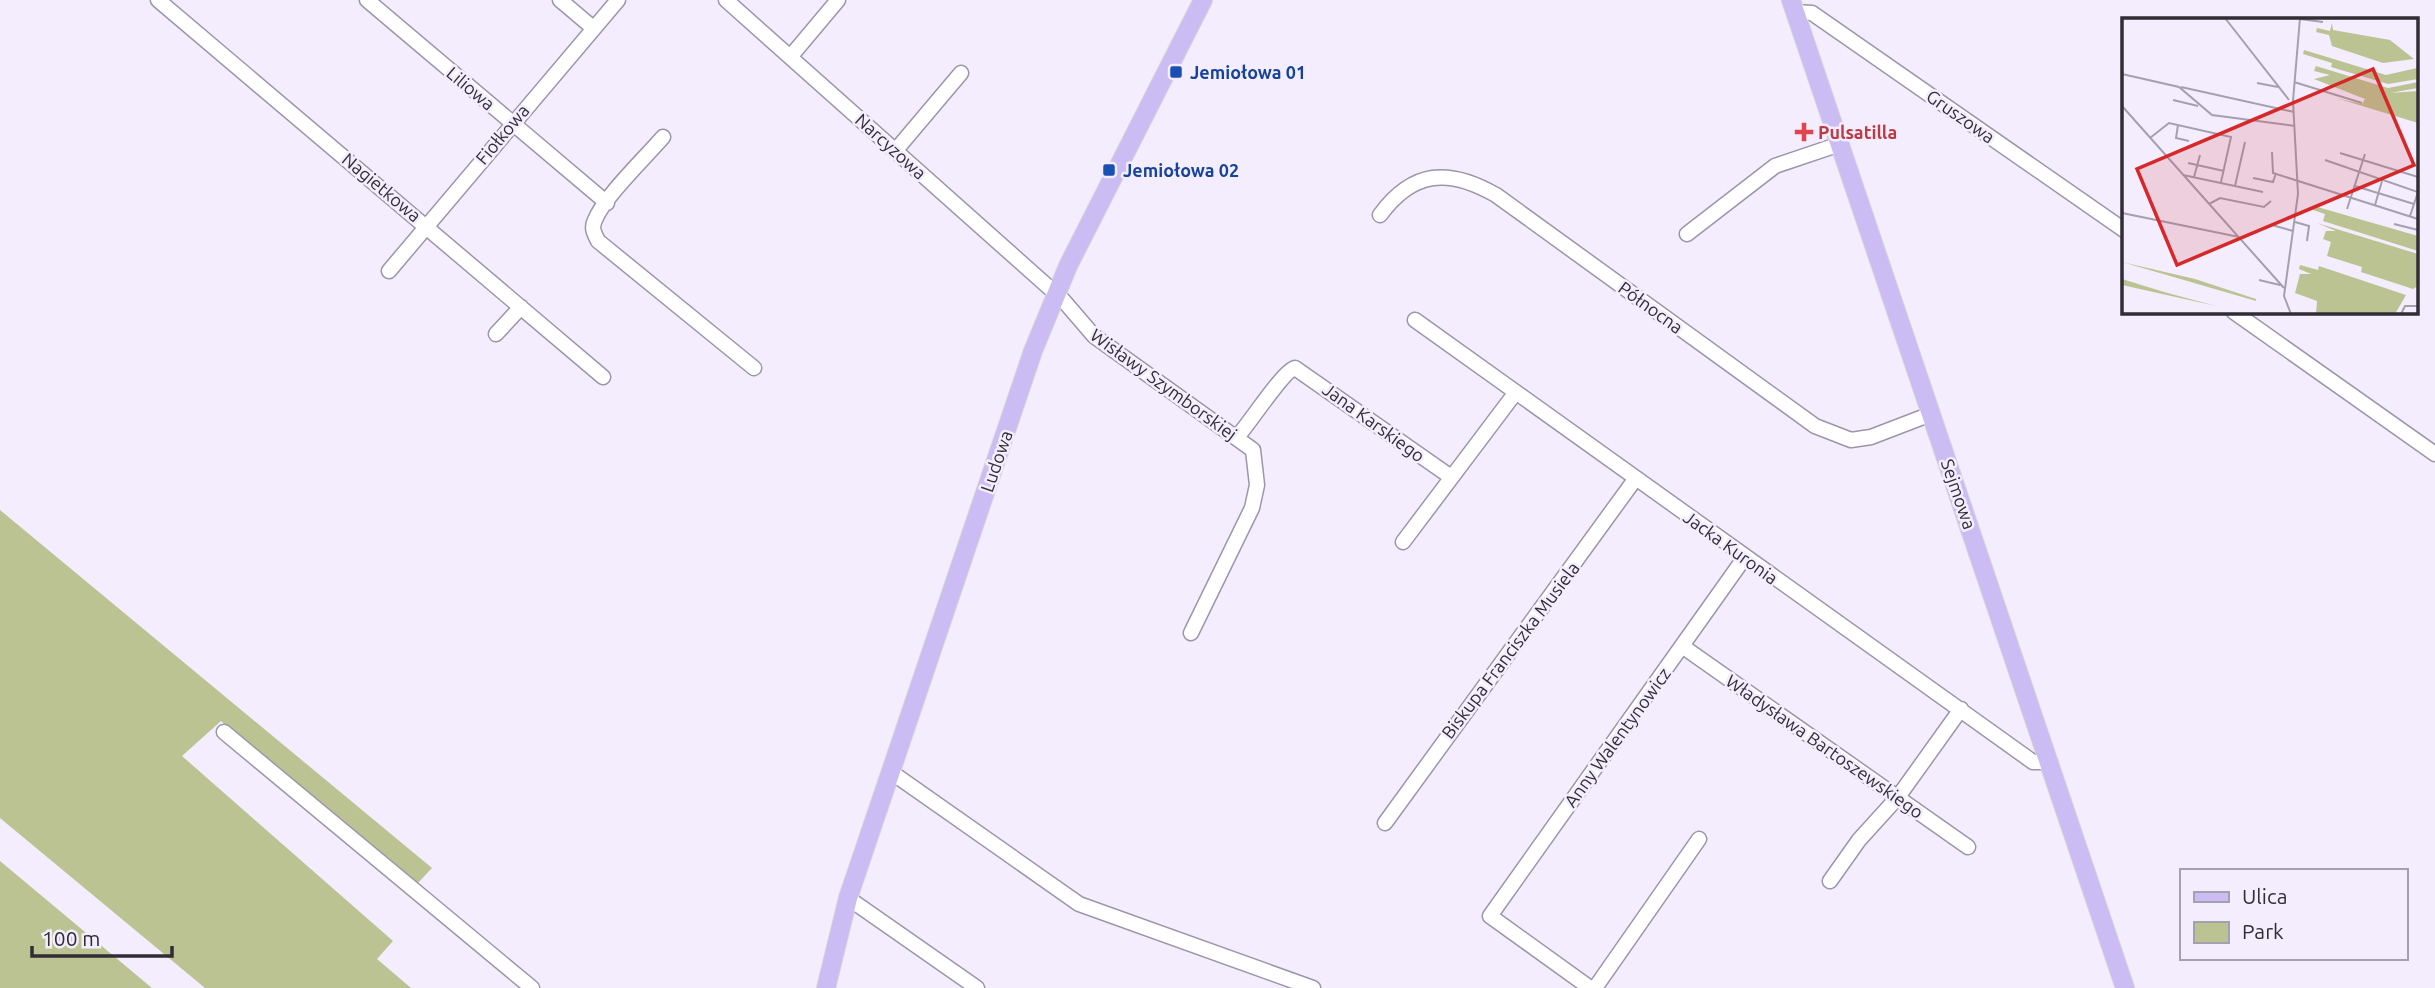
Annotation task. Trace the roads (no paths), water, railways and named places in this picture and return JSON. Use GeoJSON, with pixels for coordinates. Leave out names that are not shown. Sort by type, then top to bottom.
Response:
{"type":"FeatureCollection","features":[{"type":"Feature","properties":{"kind":"main road","name":"Ludowa"},"geometry":{"type":"LineString","coordinates":[[826,988],[848,898],[1032,351],[1055,295],[1203,0]]}},
{"type":"Feature","properties":{"kind":"main road","name":"Sejmowa"},"geometry":{"type":"LineString","coordinates":[[1793,6],[2125,988]]}},
{"type":"Feature","properties":{"kind":"main road","name":"Ludowa"},"geometry":{"type":"LineString","coordinates":[[836,988],[837,941]]}},
{"type":"Feature","properties":{"kind":"street","name":"Nagietkowa"},"geometry":{"type":"LineString","coordinates":[[158,0],[427,225],[603,377]]}},
{"type":"Feature","properties":{"kind":"street","name":"Liliowa"},"geometry":{"type":"LineString","coordinates":[[367,0],[607,203]]}},
{"type":"Feature","properties":{"kind":"street"},"geometry":{"type":"LineString","coordinates":[[560,0],[592,27]]}},
{"type":"Feature","properties":{"kind":"street","name":"Fiołkowa"},"geometry":{"type":"LineString","coordinates":[[389,271],[511,122],[618,0]]}},
{"type":"Feature","properties":{"kind":"street","name":"Narcyzowa"},"geometry":{"type":"LineString","coordinates":[[726,0],[1055,295]]}},
{"type":"Feature","properties":{"kind":"street"},"geometry":{"type":"LineString","coordinates":[[790,56],[838,0]]}},
{"type":"Feature","properties":{"kind":"street","name":"Gruszowa"},"geometry":{"type":"LineString","coordinates":[[1793,6],[1812,13],[2122,229]]}},
{"type":"Feature","properties":{"kind":"street"},"geometry":{"type":"LineString","coordinates":[[896,150],[961,73]]}},
{"type":"Feature","properties":{"kind":"street"},"geometry":{"type":"LineString","coordinates":[[663,137],[607,203],[595,219],[593,230],[598,241],[754,368]]}},
{"type":"Feature","properties":{"kind":"street"},"geometry":{"type":"LineString","coordinates":[[1687,234],[1774,166],[1840,144]]}},
{"type":"Feature","properties":{"kind":"street","name":"Północna"},"geometry":{"type":"LineString","coordinates":[[1380,215],[1396,194],[1418,181],[1450,177],[1475,184],[1496,195],[1815,426],[1851,440],[1871,438],[1931,414]]}},
{"type":"Feature","properties":{"kind":"street","name":"Wisławy Szymborskiej"},"geometry":{"type":"LineString","coordinates":[[1055,295],[1094,336],[1254,450],[1256,495],[1191,633]]}},
{"type":"Feature","properties":{"kind":"street"},"geometry":{"type":"LineString","coordinates":[[496,334],[520,307]]}},
{"type":"Feature","properties":{"kind":"street"},"geometry":{"type":"LineString","coordinates":[[2235,313],[2435,454]]}},
{"type":"Feature","properties":{"kind":"street","name":"Jacka Kuronia"},"geometry":{"type":"LineString","coordinates":[[1415,320],[2033,762],[2050,762]]}},
{"type":"Feature","properties":{"kind":"street","name":"Jana Karskiego"},"geometry":{"type":"LineString","coordinates":[[1237,437],[1261,411],[1282,378],[1296,368],[1451,477]]}},
{"type":"Feature","properties":{"kind":"street"},"geometry":{"type":"LineString","coordinates":[[1403,542],[1516,392]]}},
{"type":"Feature","properties":{"kind":"street","name":"Biskupa Franciszka Musiela"},"geometry":{"type":"LineString","coordinates":[[1385,822],[1636,478]]}},
{"type":"Feature","properties":{"kind":"street","name":"Anny Walentynowicz"},"geometry":{"type":"LineString","coordinates":[[1593,988],[1490,916],[1745,557]]}},
{"type":"Feature","properties":{"kind":"street","name":"Władysława Bartoszewskiego"},"geometry":{"type":"LineString","coordinates":[[1682,646],[1968,847]]}},
{"type":"Feature","properties":{"kind":"street"},"geometry":{"type":"LineString","coordinates":[[1830,881],[1859,840],[1898,797],[1961,709]]}},
{"type":"Feature","properties":{"kind":"street"},"geometry":{"type":"LineString","coordinates":[[223,732],[532,988]]}},
{"type":"Feature","properties":{"kind":"street"},"geometry":{"type":"LineString","coordinates":[[891,772],[1073,900],[1313,988]]}},
{"type":"Feature","properties":{"kind":"street"},"geometry":{"type":"LineString","coordinates":[[1593,988],[1699,839]]}},
{"type":"Feature","properties":{"kind":"street"},"geometry":{"type":"LineString","coordinates":[[848,898],[978,988]]}},
{"type":"Feature","properties":{"kind":"place","name":"Jemiołowa 01"},"geometry":{"type":"Point","coordinates":[1176,72]}},
{"type":"Feature","properties":{"kind":"place","name":"Pulsatilla"},"geometry":{"type":"Point","coordinates":[1804,132]}},
{"type":"Feature","properties":{"kind":"place","name":"Jemiołowa 02"},"geometry":{"type":"Point","coordinates":[1109,170]}}]}
